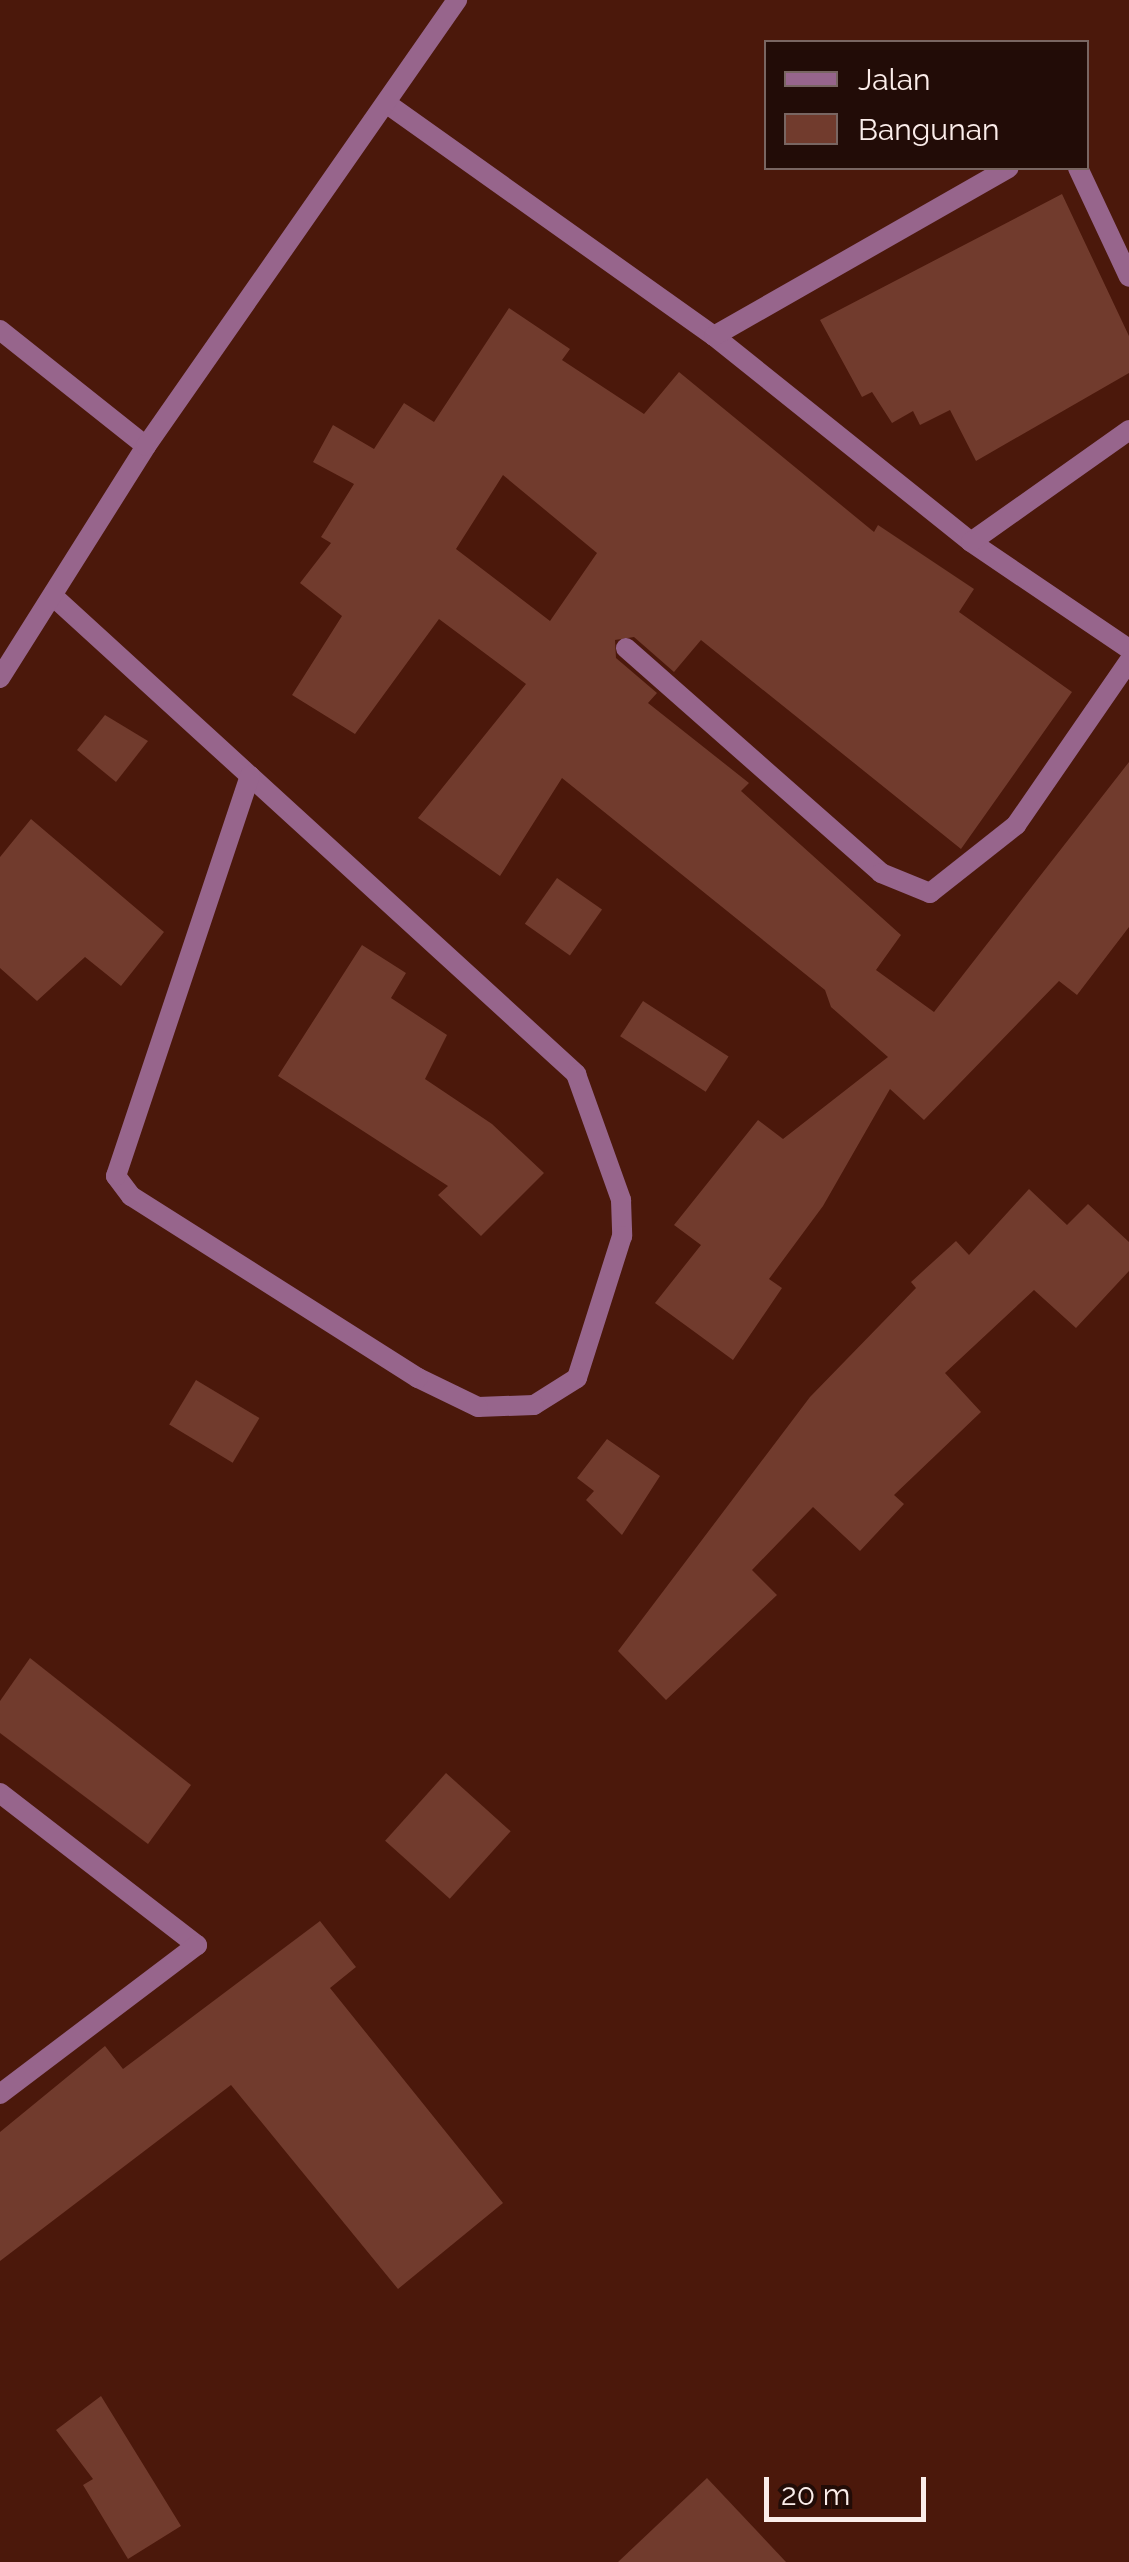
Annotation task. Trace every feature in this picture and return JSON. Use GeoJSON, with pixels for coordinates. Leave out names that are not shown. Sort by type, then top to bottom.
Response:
{"type":"FeatureCollection","features":[{"type":"Feature","properties":{"kind":"street"},"geometry":{"type":"LineString","coordinates":[[0,678],[146,446],[456,0]]}},
{"type":"Feature","properties":{"kind":"street"},"geometry":{"type":"LineString","coordinates":[[386,103],[714,336],[971,542],[1129,649]]}},
{"type":"Feature","properties":{"kind":"street"},"geometry":{"type":"LineString","coordinates":[[714,336],[1006,170]]}},
{"type":"Feature","properties":{"kind":"street"},"geometry":{"type":"LineString","coordinates":[[1079,170],[1129,277]]}},
{"type":"Feature","properties":{"kind":"street"},"geometry":{"type":"LineString","coordinates":[[0,330],[146,446]]}},
{"type":"Feature","properties":{"kind":"street"},"geometry":{"type":"LineString","coordinates":[[971,542],[1129,430]]}},
{"type":"Feature","properties":{"kind":"street"},"geometry":{"type":"LineString","coordinates":[[54,597],[250,776],[576,1074],[621,1200],[622,1236],[577,1378],[534,1405],[478,1407],[418,1378],[131,1196],[116,1176],[250,776]]}},
{"type":"Feature","properties":{"kind":"street"},"geometry":{"type":"LineString","coordinates":[[626,648],[881,874],[930,893],[1016,825],[1129,661]]}},
{"type":"Feature","properties":{"kind":"street"},"geometry":{"type":"LineString","coordinates":[[0,1793],[196,1945],[0,2094]]}},
{"type":"Feature","properties":{"kind":"building"},"geometry":{"type":"Polygon","coordinates":[[[1062,194],[1129,336],[1129,373],[976,461],[950,410],[920,425],[913,411],[892,423],[872,392],[862,397],[820,320],[1062,194]]]}},
{"type":"Feature","properties":{"kind":"building"},"geometry":{"type":"Polygon","coordinates":[[[509,308],[570,349],[562,360],[644,414],[679,372],[874,532],[878,525],[974,589],[959,612],[1072,692],[961,849],[701,640],[674,672],[634,637],[615,640],[616,658],[657,693],[648,703],[749,783],[741,791],[901,935],[876,970],[934,1012],[1129,762],[1129,927],[1077,995],[1059,981],[924,1120],[890,1089],[823,1206],[769,1279],[782,1288],[733,1360],[655,1303],[701,1245],[674,1225],[758,1120],[783,1139],[888,1057],[831,1007],[825,990],[562,778],[500,876],[418,818],[526,684],[439,619],[355,734],[292,695],[342,616],[300,583],[331,543],[321,537],[354,484],[313,462],[333,425],[374,449],[404,403],[434,422],[509,308]],[[503,475],[456,549],[550,621],[597,553],[503,475]]]}},
{"type":"Feature","properties":{"kind":"building"},"geometry":{"type":"Polygon","coordinates":[[[105,715],[148,741],[116,782],[77,750],[105,715]]]}},
{"type":"Feature","properties":{"kind":"building"},"geometry":{"type":"Polygon","coordinates":[[[31,819],[164,932],[121,986],[85,957],[37,1001],[0,968],[0,857],[31,819]]]}},
{"type":"Feature","properties":{"kind":"building"},"geometry":{"type":"Polygon","coordinates":[[[557,878],[602,910],[570,955],[525,924],[557,878]]]}},
{"type":"Feature","properties":{"kind":"building"},"geometry":{"type":"Polygon","coordinates":[[[362,945],[406,973],[391,998],[447,1035],[425,1079],[492,1124],[544,1173],[481,1236],[438,1195],[448,1186],[278,1076],[362,945]]]}},
{"type":"Feature","properties":{"kind":"building"},"geometry":{"type":"Polygon","coordinates":[[[643,1001],[729,1057],[706,1092],[620,1036],[643,1001]]]}},
{"type":"Feature","properties":{"kind":"building"},"geometry":{"type":"Polygon","coordinates":[[[1029,1189],[1067,1225],[1088,1204],[1129,1242],[1129,1271],[1076,1328],[1034,1290],[945,1373],[981,1412],[894,1495],[904,1504],[860,1551],[813,1507],[752,1570],[777,1595],[666,1700],[618,1651],[810,1397],[916,1288],[911,1282],[956,1241],[969,1255],[1029,1189]]]}},
{"type":"Feature","properties":{"kind":"building"},"geometry":{"type":"Polygon","coordinates":[[[196,1380],[259,1418],[233,1463],[169,1425],[196,1380]]]}},
{"type":"Feature","properties":{"kind":"building"},"geometry":{"type":"Polygon","coordinates":[[[607,1439],[660,1476],[622,1535],[586,1500],[594,1491],[577,1478],[607,1439]]]}},
{"type":"Feature","properties":{"kind":"building"},"geometry":{"type":"Polygon","coordinates":[[[30,1658],[191,1785],[148,1844],[0,1733],[0,1701],[30,1658]]]}},
{"type":"Feature","properties":{"kind":"building"},"geometry":{"type":"Polygon","coordinates":[[[446,1773],[511,1831],[450,1899],[385,1841],[446,1773]]]}},
{"type":"Feature","properties":{"kind":"building"},"geometry":{"type":"Polygon","coordinates":[[[320,1921],[356,1967],[330,1988],[503,2203],[398,2289],[231,2085],[0,2261],[0,2132],[105,2046],[123,2069],[320,1921]]]}},
{"type":"Feature","properties":{"kind":"building"},"geometry":{"type":"Polygon","coordinates":[[[101,2396],[181,2526],[128,2559],[83,2485],[93,2479],[56,2430],[101,2396]]]}},
{"type":"Feature","properties":{"kind":"building"},"geometry":{"type":"Polygon","coordinates":[[[707,2478],[786,2562],[618,2562],[707,2478]]]}}]}
